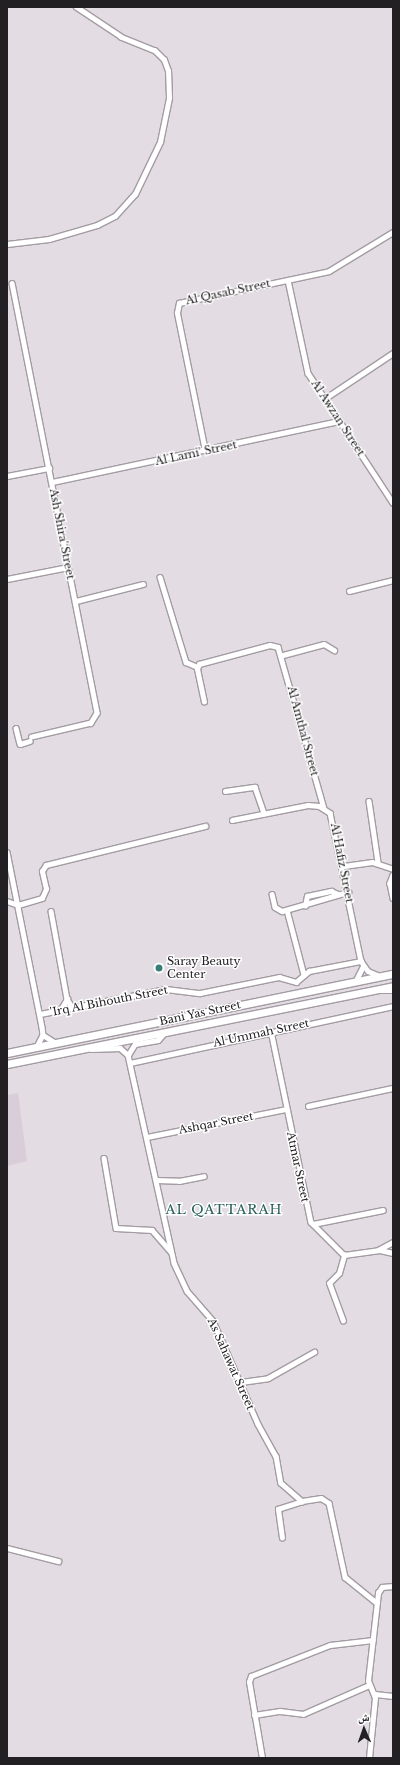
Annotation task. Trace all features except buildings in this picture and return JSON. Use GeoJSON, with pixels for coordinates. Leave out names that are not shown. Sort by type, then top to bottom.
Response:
{"type":"FeatureCollection","features":[{"type":"Feature","properties":{"kind":"main road","name":"Bani Yas Street"},"geometry":{"type":"LineString","coordinates":[[7,1053],[38,1045],[80,1038],[393,974]]}},
{"type":"Feature","properties":{"kind":"main road","name":"Bani Yas Street"},"geometry":{"type":"LineString","coordinates":[[7,1064],[91,1049],[393,986]]}},
{"type":"Feature","properties":{"kind":"main road"},"geometry":{"type":"LineString","coordinates":[[72,1052],[80,1038]]}},
{"type":"Feature","properties":{"kind":"street"},"geometry":{"type":"LineString","coordinates":[[7,244],[49,239],[97,225],[115,216],[135,194],[160,142],[169,98],[168,71],[164,60],[155,51],[121,37],[76,7]]}},
{"type":"Feature","properties":{"kind":"street","name":"Al Qasab Street"},"geometry":{"type":"LineString","coordinates":[[205,451],[178,305],[337,268],[393,232]]}},
{"type":"Feature","properties":{"kind":"street","name":"Al Awzan Street"},"geometry":{"type":"LineString","coordinates":[[288,280],[306,366],[324,398],[393,503]]}},
{"type":"Feature","properties":{"kind":"street","name":"Ash Shira' Street"},"geometry":{"type":"LineString","coordinates":[[12,283],[76,601],[97,716],[89,724],[31,739],[20,744],[16,728]]}},
{"type":"Feature","properties":{"kind":"street"},"geometry":{"type":"LineString","coordinates":[[324,398],[393,354]]}},
{"type":"Feature","properties":{"kind":"street","name":"Al Lami' Street"},"geometry":{"type":"LineString","coordinates":[[52,482],[205,451],[340,421]]}},
{"type":"Feature","properties":{"kind":"street"},"geometry":{"type":"LineString","coordinates":[[7,476],[49,468]]}},
{"type":"Feature","properties":{"kind":"street"},"geometry":{"type":"LineString","coordinates":[[7,580],[68,567]]}},
{"type":"Feature","properties":{"kind":"street"},"geometry":{"type":"LineString","coordinates":[[160,577],[186,662],[197,667]]}},
{"type":"Feature","properties":{"kind":"street"},"geometry":{"type":"LineString","coordinates":[[349,591],[393,580]]}},
{"type":"Feature","properties":{"kind":"street"},"geometry":{"type":"LineString","coordinates":[[76,601],[143,584]]}},
{"type":"Feature","properties":{"kind":"street"},"geometry":{"type":"LineString","coordinates":[[197,667],[201,663],[270,645],[278,647],[283,655],[324,644],[334,650]]}},
{"type":"Feature","properties":{"kind":"street","name":"Al Amthal Street"},"geometry":{"type":"LineString","coordinates":[[283,655],[324,808]]}},
{"type":"Feature","properties":{"kind":"street"},"geometry":{"type":"LineString","coordinates":[[197,667],[204,702]]}},
{"type":"Feature","properties":{"kind":"street"},"geometry":{"type":"LineString","coordinates":[[225,791],[254,787],[264,813]]}},
{"type":"Feature","properties":{"kind":"street"},"geometry":{"type":"LineString","coordinates":[[370,801],[378,862]]}},
{"type":"Feature","properties":{"kind":"street"},"geometry":{"type":"LineString","coordinates":[[232,820],[308,804],[324,808]]}},
{"type":"Feature","properties":{"kind":"street","name":"Al Hafiz Street"},"geometry":{"type":"LineString","coordinates":[[324,808],[334,822],[344,866],[362,964]]}},
{"type":"Feature","properties":{"kind":"street"},"geometry":{"type":"LineString","coordinates":[[7,901],[18,905],[36,901],[44,896],[42,871],[46,865],[204,826]]}},
{"type":"Feature","properties":{"kind":"street"},"geometry":{"type":"LineString","coordinates":[[7,852],[40,1014],[43,1035],[38,1045]]}},
{"type":"Feature","properties":{"kind":"street"},"geometry":{"type":"LineString","coordinates":[[344,866],[378,862],[393,869]]}},
{"type":"Feature","properties":{"kind":"street"},"geometry":{"type":"LineString","coordinates":[[393,875],[390,883],[393,898]]}},
{"type":"Feature","properties":{"kind":"street"},"geometry":{"type":"LineString","coordinates":[[305,906],[307,896],[331,891],[338,894]]}},
{"type":"Feature","properties":{"kind":"street"},"geometry":{"type":"LineString","coordinates":[[272,894],[276,909],[287,910],[305,906],[348,892]]}},
{"type":"Feature","properties":{"kind":"street"},"geometry":{"type":"LineString","coordinates":[[287,910],[304,975]]}},
{"type":"Feature","properties":{"kind":"street"},"geometry":{"type":"LineString","coordinates":[[51,911],[67,999],[72,1007]]}},
{"type":"Feature","properties":{"kind":"street"},"geometry":{"type":"LineString","coordinates":[[355,982],[362,964],[382,976]]}},
{"type":"Feature","properties":{"kind":"street","name":"'Irq Al Bihouth Street"},"geometry":{"type":"LineString","coordinates":[[40,1014],[166,988],[200,993],[279,977],[296,982],[304,975],[362,964]]}},
{"type":"Feature","properties":{"kind":"street"},"geometry":{"type":"LineString","coordinates":[[375,990],[393,991]]}},
{"type":"Feature","properties":{"kind":"street"},"geometry":{"type":"LineString","coordinates":[[61,1010],[67,999]]}},
{"type":"Feature","properties":{"kind":"street","name":"Al Ummah Street"},"geometry":{"type":"LineString","coordinates":[[130,1063],[270,1031],[393,1006]]}},
{"type":"Feature","properties":{"kind":"street","name":"Atmar Street"},"geometry":{"type":"LineString","coordinates":[[270,1031],[306,1211],[313,1224],[344,1255]]}},
{"type":"Feature","properties":{"kind":"street"},"geometry":{"type":"LineString","coordinates":[[91,1049],[120,1048],[128,1055],[135,1044],[158,1040],[164,1033]]}},
{"type":"Feature","properties":{"kind":"street"},"geometry":{"type":"LineString","coordinates":[[43,1035],[54,1042]]}},
{"type":"Feature","properties":{"kind":"street","name":"As Sahawat Street"},"geometry":{"type":"LineString","coordinates":[[128,1055],[147,1137],[170,1251],[184,1285],[212,1318],[276,1456],[281,1483],[302,1501]]}},
{"type":"Feature","properties":{"kind":"street"},"geometry":{"type":"LineString","coordinates":[[308,1106],[393,1088]]}},
{"type":"Feature","properties":{"kind":"street","name":"Ashqar Street"},"geometry":{"type":"LineString","coordinates":[[147,1137],[286,1109]]}},
{"type":"Feature","properties":{"kind":"street"},"geometry":{"type":"LineString","coordinates":[[104,1158],[116,1228],[152,1230],[170,1251]]}},
{"type":"Feature","properties":{"kind":"street"},"geometry":{"type":"LineString","coordinates":[[156,1180],[204,1176]]}},
{"type":"Feature","properties":{"kind":"street"},"geometry":{"type":"LineString","coordinates":[[313,1224],[383,1210]]}},
{"type":"Feature","properties":{"kind":"street"},"geometry":{"type":"LineString","coordinates":[[378,1250],[393,1242]]}},
{"type":"Feature","properties":{"kind":"street"},"geometry":{"type":"LineString","coordinates":[[343,1321],[329,1283],[339,1273],[344,1255],[378,1250],[393,1253]]}},
{"type":"Feature","properties":{"kind":"street"},"geometry":{"type":"LineString","coordinates":[[241,1382],[268,1378],[314,1352]]}},
{"type":"Feature","properties":{"kind":"street"},"geometry":{"type":"LineString","coordinates":[[282,1538],[278,1509],[302,1501],[322,1498],[329,1502],[345,1577],[377,1602]]}},
{"type":"Feature","properties":{"kind":"street"},"geometry":{"type":"LineString","coordinates":[[7,1548],[58,1561]]}},
{"type":"Feature","properties":{"kind":"street"},"geometry":{"type":"LineString","coordinates":[[369,1758],[375,1694],[369,1685],[377,1602],[380,1589],[393,1586]]}},
{"type":"Feature","properties":{"kind":"street"},"geometry":{"type":"LineString","coordinates":[[262,1758],[249,1682],[254,1674],[330,1645],[373,1640]]}},
{"type":"Feature","properties":{"kind":"street"},"geometry":{"type":"LineString","coordinates":[[254,1715],[280,1711],[304,1714],[369,1685]]}},
{"type":"Feature","properties":{"kind":"street"},"geometry":{"type":"LineString","coordinates":[[375,1694],[393,1696]]}},
{"type":"Feature","properties":{"kind":"shaded area"},"geometry":{"type":"Polygon","coordinates":[[[18,1093],[27,1161],[7,1166],[7,1095],[18,1093]]]}},
{"type":"Feature","properties":{"kind":"place","name":"Saray Beauty Center"},"geometry":{"type":"Point","coordinates":[159,968]}},
{"type":"Feature","properties":{"kind":"district","name":"AL QATTARAH"},"geometry":{"type":"Point","coordinates":[224,1210]}}]}
